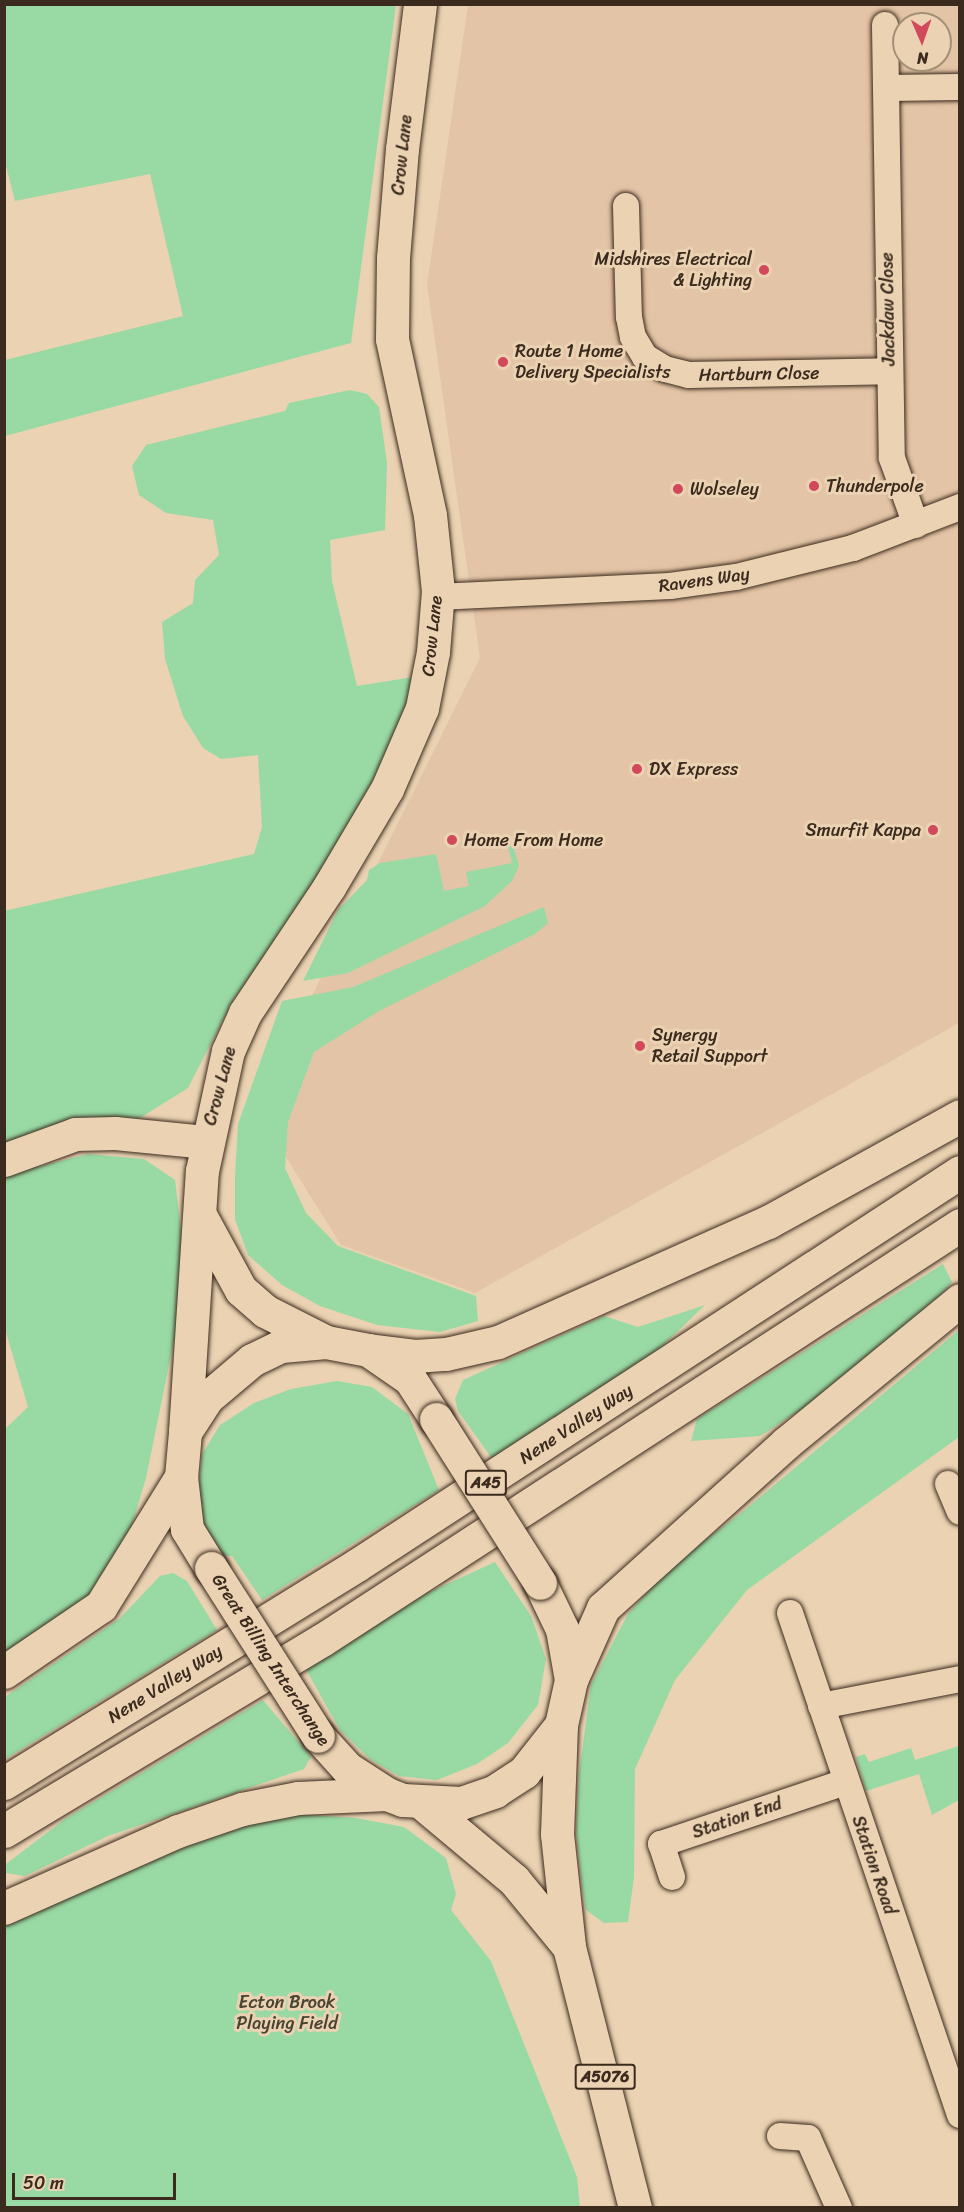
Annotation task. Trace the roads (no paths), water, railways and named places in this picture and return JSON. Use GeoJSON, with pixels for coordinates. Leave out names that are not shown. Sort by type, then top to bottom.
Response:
{"type":"FeatureCollection","features":[{"type":"Feature","properties":{"kind":"main road","name":"Crow Lane"},"geometry":{"type":"LineString","coordinates":[[185,1432],[184,1398],[201,1217],[205,1142],[228,1051],[245,1013],[360,839],[406,750],[422,708],[437,597],[430,515],[392,339],[393,258],[402,148],[420,4]]}},
{"type":"Feature","properties":{"kind":"main road"},"geometry":{"type":"LineString","coordinates":[[368,1350],[415,1356],[446,1354],[498,1342],[768,1222],[960,1116]]}},
{"type":"Feature","properties":{"kind":"main road"},"geometry":{"type":"LineString","coordinates":[[4,1160],[75,1134],[115,1133],[205,1142]]}},
{"type":"Feature","properties":{"kind":"main road","name":"Nene Valley Way"},"geometry":{"type":"LineString","coordinates":[[4,1783],[387,1546],[960,1172]]}},
{"type":"Feature","properties":{"kind":"main road"},"geometry":{"type":"LineString","coordinates":[[201,1217],[241,1290],[266,1311],[326,1342]]}},
{"type":"Feature","properties":{"kind":"main road","name":"A45"},"geometry":{"type":"LineString","coordinates":[[4,1831],[322,1640],[960,1225]]}},
{"type":"Feature","properties":{"kind":"main road"},"geometry":{"type":"LineString","coordinates":[[571,1680],[603,1608],[743,1480],[960,1300]]}},
{"type":"Feature","properties":{"kind":"main road","name":"Great Billing Interchange"},"geometry":{"type":"LineString","coordinates":[[326,1342],[368,1350],[410,1379],[540,1583],[562,1629],[571,1680],[561,1725],[524,1772],[495,1791],[461,1803],[422,1803],[387,1794],[347,1768],[318,1736],[187,1529],[181,1477],[185,1432],[207,1398],[252,1360],[281,1346],[326,1342]]}},
{"type":"Feature","properties":{"kind":"main road"},"geometry":{"type":"LineString","coordinates":[[4,1672],[101,1606],[181,1477]]}},
{"type":"Feature","properties":{"kind":"main road","name":"A5076"},"geometry":{"type":"LineString","coordinates":[[561,1725],[557,1834],[569,1947],[635,2208]]}},
{"type":"Feature","properties":{"kind":"main road"},"geometry":{"type":"LineString","coordinates":[[4,1908],[178,1831],[242,1809],[298,1798],[387,1794]]}},
{"type":"Feature","properties":{"kind":"main road","name":"A5076"},"geometry":{"type":"LineString","coordinates":[[422,1803],[514,1880],[569,1947]]}},
{"type":"Feature","properties":{"kind":"street","name":"Jackdaw Close"},"geometry":{"type":"LineString","coordinates":[[885,25],[892,458],[916,525]]}},
{"type":"Feature","properties":{"kind":"street"},"geometry":{"type":"LineString","coordinates":[[886,88],[960,87]]}},
{"type":"Feature","properties":{"kind":"street","name":"Hartburn Close"},"geometry":{"type":"LineString","coordinates":[[626,206],[629,317],[633,337],[645,357],[665,369],[689,375],[889,371]]}},
{"type":"Feature","properties":{"kind":"street","name":"Ravens Way"},"geometry":{"type":"LineString","coordinates":[[437,597],[670,586],[736,578],[853,548],[960,507]]}},
{"type":"Feature","properties":{"kind":"street"},"geometry":{"type":"LineString","coordinates":[[948,1484],[960,1512]]}},
{"type":"Feature","properties":{"kind":"street","name":"Station Road"},"geometry":{"type":"LineString","coordinates":[[790,1613],[845,1782],[960,2115]]}},
{"type":"Feature","properties":{"kind":"street"},"geometry":{"type":"LineString","coordinates":[[821,1706],[960,1679]]}},
{"type":"Feature","properties":{"kind":"street","name":"Station End"},"geometry":{"type":"LineString","coordinates":[[672,1877],[661,1844],[845,1782]]}},
{"type":"Feature","properties":{"kind":"street"},"geometry":{"type":"LineString","coordinates":[[780,2136],[808,2138],[839,2208]]}},
{"type":"Feature","properties":{"kind":"place","name":"Midshires Electrical & Lighting"},"geometry":{"type":"Point","coordinates":[764,270]}},
{"type":"Feature","properties":{"kind":"place","name":"Route 1 Home Delivery Specialists"},"geometry":{"type":"Point","coordinates":[503,362]}},
{"type":"Feature","properties":{"kind":"place","name":"Thunderpole"},"geometry":{"type":"Point","coordinates":[814,486]}},
{"type":"Feature","properties":{"kind":"place","name":"Wolseley"},"geometry":{"type":"Point","coordinates":[678,489]}},
{"type":"Feature","properties":{"kind":"place","name":"DX Express"},"geometry":{"type":"Point","coordinates":[637,769]}},
{"type":"Feature","properties":{"kind":"place","name":"Smurfit Kappa"},"geometry":{"type":"Point","coordinates":[933,830]}},
{"type":"Feature","properties":{"kind":"place","name":"Home From Home"},"geometry":{"type":"Point","coordinates":[452,840]}},
{"type":"Feature","properties":{"kind":"place","name":"Synergy Retail Support"},"geometry":{"type":"Point","coordinates":[640,1046]}},
{"type":"Feature","properties":{"kind":"park label","name":"Ecton Brook Playing Field"},"geometry":{"type":"Point","coordinates":[287,2013]}}]}
